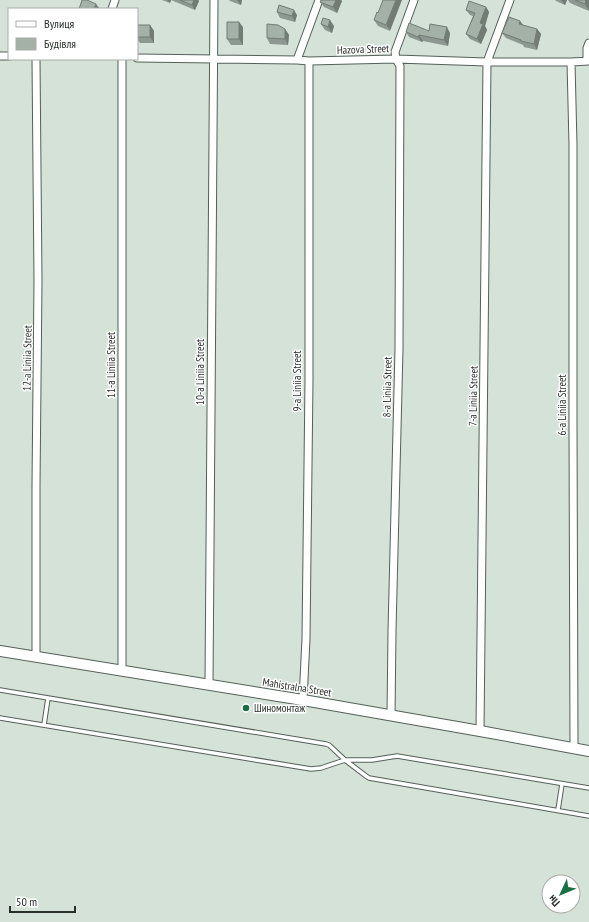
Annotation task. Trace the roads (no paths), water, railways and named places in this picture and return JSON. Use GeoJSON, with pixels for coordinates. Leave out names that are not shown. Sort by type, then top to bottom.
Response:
{"type":"FeatureCollection","features":[{"type":"Feature","properties":{"kind":"street","name":"10-a Liniia Street"},"geometry":{"type":"LineString","coordinates":[[209,685],[214,0]]}},
{"type":"Feature","properties":{"kind":"street"},"geometry":{"type":"LineString","coordinates":[[297,60],[319,0]]}},
{"type":"Feature","properties":{"kind":"street"},"geometry":{"type":"LineString","coordinates":[[396,59],[395,52],[414,0]]}},
{"type":"Feature","properties":{"kind":"street","name":"7-a Liniia Street"},"geometry":{"type":"LineString","coordinates":[[480,731],[487,62],[510,0]]}},
{"type":"Feature","properties":{"kind":"street"},"geometry":{"type":"LineString","coordinates":[[588,61],[587,48],[589,43]]}},
{"type":"Feature","properties":{"kind":"street","name":"Hazova Street"},"geometry":{"type":"LineString","coordinates":[[138,58],[309,61],[396,59],[487,62],[588,61]]}},
{"type":"Feature","properties":{"kind":"street","name":"8-a Liniia Street"},"geometry":{"type":"LineString","coordinates":[[391,716],[399,342],[400,66],[396,59]]}},
{"type":"Feature","properties":{"kind":"street","name":"12-a Liniia Street"},"geometry":{"type":"LineString","coordinates":[[36,60],[38,289],[36,656]]}},
{"type":"Feature","properties":{"kind":"street","name":"11-a Liniia Street"},"geometry":{"type":"LineString","coordinates":[[122,60],[122,671]]}},
{"type":"Feature","properties":{"kind":"street","name":"9-a Liniia Street"},"geometry":{"type":"LineString","coordinates":[[303,700],[306,631],[309,380],[309,61]]}},
{"type":"Feature","properties":{"kind":"street","name":"6-a Liniia Street"},"geometry":{"type":"LineString","coordinates":[[571,62],[573,144],[574,748]]}},
{"type":"Feature","properties":{"kind":"street","name":"Mahistralna Street"},"geometry":{"type":"LineString","coordinates":[[0,651],[303,700],[589,751]]}},
{"type":"Feature","properties":{"kind":"lane"},"geometry":{"type":"LineString","coordinates":[[0,690],[326,744],[329,745],[344,760],[366,776],[376,780],[589,816]]}},
{"type":"Feature","properties":{"kind":"lane"},"geometry":{"type":"LineString","coordinates":[[44,726],[48,698]]}},
{"type":"Feature","properties":{"kind":"lane"},"geometry":{"type":"LineString","coordinates":[[0,718],[311,769],[321,768],[344,760],[372,760],[397,756],[589,788]]}},
{"type":"Feature","properties":{"kind":"lane"},"geometry":{"type":"LineString","coordinates":[[558,810],[562,784]]}},
{"type":"Feature","properties":{"kind":"place","name":"Шиномонтаж"},"geometry":{"type":"Point","coordinates":[246,708]}}]}
